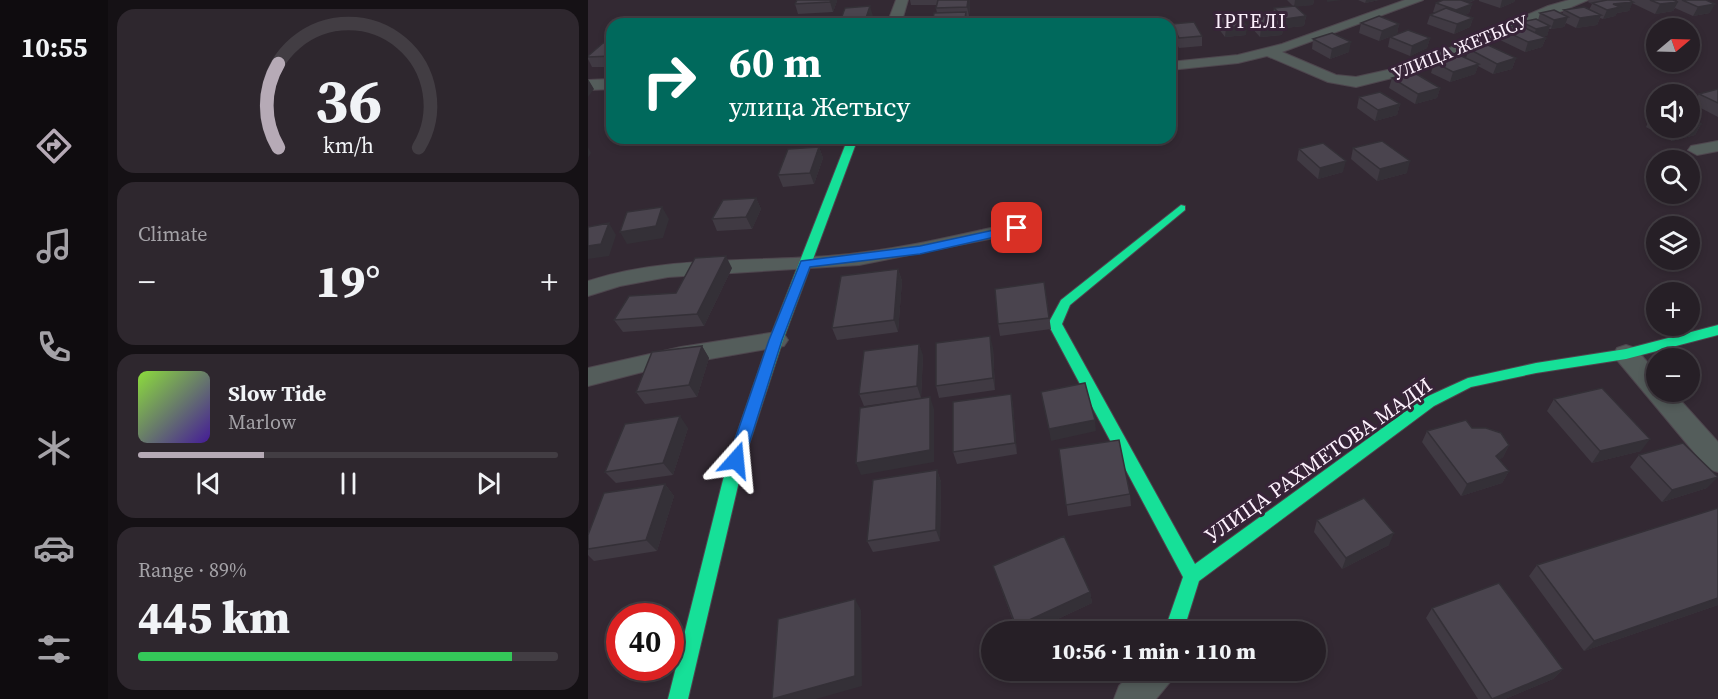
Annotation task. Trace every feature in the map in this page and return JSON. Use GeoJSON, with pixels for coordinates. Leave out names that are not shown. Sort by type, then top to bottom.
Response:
{"type":"FeatureCollection","features":[{"type":"Feature","properties":{"kind":"street"},"geometry":{"type":"LineString","coordinates":[[896,18],[902,0]]}},
{"type":"Feature","properties":{"kind":"street"},"geometry":{"type":"LineString","coordinates":[[1176,65],[1238,59],[1269,52],[1418,0]]}},
{"type":"Feature","properties":{"kind":"street","name":"УЛИЦА ЖЕТЫСУ"},"geometry":{"type":"LineString","coordinates":[[1269,52],[1334,79],[1356,82],[1415,68],[1553,9],[1582,0]]}},
{"type":"Feature","properties":{"kind":"street"},"geometry":{"type":"LineString","coordinates":[[588,85],[606,84]]}},
{"type":"Feature","properties":{"kind":"street"},"geometry":{"type":"LineString","coordinates":[[678,699],[736,460],[776,340],[851,144]]}},
{"type":"Feature","properties":{"kind":"street"},"geometry":{"type":"LineString","coordinates":[[1697,150],[1718,146]]}},
{"type":"Feature","properties":{"kind":"street"},"geometry":{"type":"LineString","coordinates":[[1177,621],[1192,576],[1055,324],[1065,303],[1181,208]]}},
{"type":"Feature","properties":{"kind":"street"},"geometry":{"type":"LineString","coordinates":[[588,290],[660,270],[698,266],[805,264],[920,250],[1017,228]]}},
{"type":"Feature","properties":{"kind":"street","name":"УЛИЦА РАХМЕТОВА МАДИ"},"geometry":{"type":"LineString","coordinates":[[1192,576],[1429,402],[1468,384],[1536,368],[1626,354],[1718,330]]}},
{"type":"Feature","properties":{"kind":"street"},"geometry":{"type":"LineString","coordinates":[[588,377],[628,365],[692,352],[776,340]]}},
{"type":"Feature","properties":{"kind":"street"},"geometry":{"type":"LineString","coordinates":[[1626,354],[1646,377]]}},
{"type":"Feature","properties":{"kind":"street"},"geometry":{"type":"LineString","coordinates":[[1667,402],[1718,461]]}},
{"type":"Feature","properties":{"kind":"street"},"geometry":{"type":"LineString","coordinates":[[1132,699],[1148,681]]}},
{"type":"Feature","properties":{"kind":"building"},"geometry":{"type":"Polygon","coordinates":[[[797,0],[831,0],[830,2],[795,4],[797,0]]]}},
{"type":"Feature","properties":{"kind":"building"},"geometry":{"type":"Polygon","coordinates":[[[938,0],[968,0],[967,7],[936,8],[938,0]]]}},
{"type":"Feature","properties":{"kind":"building"},"geometry":{"type":"Polygon","coordinates":[[[1443,0],[1461,0],[1472,4],[1456,10],[1436,3],[1443,0]]]}},
{"type":"Feature","properties":{"kind":"building"},"geometry":{"type":"Polygon","coordinates":[[[1607,0],[1633,2],[1613,4],[1620,7],[1607,10],[1592,3],[1607,0]]]}},
{"type":"Feature","properties":{"kind":"building"},"geometry":{"type":"Polygon","coordinates":[[[1650,0],[1673,0],[1678,2],[1660,4],[1650,0]]]}},
{"type":"Feature","properties":{"kind":"building"},"geometry":{"type":"Polygon","coordinates":[[[1682,0],[1706,0],[1715,4],[1698,7],[1682,0]]]}},
{"type":"Feature","properties":{"kind":"building"},"geometry":{"type":"Polygon","coordinates":[[[870,6],[866,18],[841,18],[845,8],[870,6]]]}},
{"type":"Feature","properties":{"kind":"building"},"geometry":{"type":"Polygon","coordinates":[[[1295,6],[1306,16],[1285,19],[1274,8],[1295,6]]]}},
{"type":"Feature","properties":{"kind":"building"},"geometry":{"type":"Polygon","coordinates":[[[1584,7],[1601,15],[1580,18],[1564,10],[1584,7]]]}},
{"type":"Feature","properties":{"kind":"building"},"geometry":{"type":"Polygon","coordinates":[[[1446,8],[1473,18],[1457,24],[1430,15],[1446,8]]]}},
{"type":"Feature","properties":{"kind":"building"},"geometry":{"type":"Polygon","coordinates":[[[1554,10],[1568,17],[1554,20],[1540,13],[1554,10]]]}},
{"type":"Feature","properties":{"kind":"building"},"geometry":{"type":"Polygon","coordinates":[[[966,12],[965,18],[933,18],[934,13],[966,12]]]}},
{"type":"Feature","properties":{"kind":"building"},"geometry":{"type":"Polygon","coordinates":[[[1236,13],[1247,26],[1226,28],[1215,14],[1236,13]]]}},
{"type":"Feature","properties":{"kind":"building"},"geometry":{"type":"Polygon","coordinates":[[[1272,14],[1283,25],[1261,27],[1251,17],[1272,14]]]}},
{"type":"Feature","properties":{"kind":"building"},"geometry":{"type":"Polygon","coordinates":[[[1379,16],[1399,24],[1382,31],[1361,23],[1379,16]]]}},
{"type":"Feature","properties":{"kind":"building"},"geometry":{"type":"Polygon","coordinates":[[[1536,19],[1550,26],[1536,29],[1522,22],[1536,19]]]}},
{"type":"Feature","properties":{"kind":"building"},"geometry":{"type":"Polygon","coordinates":[[[1194,22],[1202,36],[1179,38],[1176,24],[1194,22]]]}},
{"type":"Feature","properties":{"kind":"building"},"geometry":{"type":"Polygon","coordinates":[[[1519,25],[1546,38],[1528,42],[1501,29],[1519,25]]]}},
{"type":"Feature","properties":{"kind":"building"},"geometry":{"type":"Polygon","coordinates":[[[1408,30],[1430,38],[1412,46],[1390,37],[1408,30]]]}},
{"type":"Feature","properties":{"kind":"building"},"geometry":{"type":"Polygon","coordinates":[[[1332,33],[1351,42],[1332,49],[1313,39],[1332,33]]]}},
{"type":"Feature","properties":{"kind":"building"},"geometry":{"type":"Polygon","coordinates":[[[603,43],[606,43],[606,56],[588,56],[603,43]]]}},
{"type":"Feature","properties":{"kind":"building"},"geometry":{"type":"Polygon","coordinates":[[[1488,45],[1516,58],[1497,64],[1469,49],[1488,45]]]}},
{"type":"Feature","properties":{"kind":"building"},"geometry":{"type":"Polygon","coordinates":[[[1459,55],[1479,64],[1453,72],[1434,62],[1459,55]]]}},
{"type":"Feature","properties":{"kind":"building"},"geometry":{"type":"Polygon","coordinates":[[[1413,72],[1440,88],[1418,94],[1392,78],[1413,72]]]}},
{"type":"Feature","properties":{"kind":"building"},"geometry":{"type":"Polygon","coordinates":[[[1718,89],[1718,103],[1700,94],[1718,89]]]}},
{"type":"Feature","properties":{"kind":"building"},"geometry":{"type":"Polygon","coordinates":[[[1380,92],[1400,104],[1378,110],[1359,97],[1380,92]]]}},
{"type":"Feature","properties":{"kind":"building"},"geometry":{"type":"Polygon","coordinates":[[[1382,141],[1410,161],[1380,169],[1353,148],[1382,141]]]}},
{"type":"Feature","properties":{"kind":"building"},"geometry":{"type":"Polygon","coordinates":[[[1323,143],[1346,161],[1320,168],[1299,149],[1323,143]]]}},
{"type":"Feature","properties":{"kind":"building"},"geometry":{"type":"Polygon","coordinates":[[[819,147],[810,173],[778,175],[788,149],[819,147]]]}},
{"type":"Feature","properties":{"kind":"building"},"geometry":{"type":"Polygon","coordinates":[[[756,198],[746,217],[712,219],[723,200],[756,198]]]}},
{"type":"Feature","properties":{"kind":"building"},"geometry":{"type":"Polygon","coordinates":[[[662,207],[656,226],[620,232],[627,212],[662,207]]]}},
{"type":"Feature","properties":{"kind":"building"},"geometry":{"type":"Polygon","coordinates":[[[609,223],[601,244],[588,246],[588,227],[609,223]]]}},
{"type":"Feature","properties":{"kind":"building"},"geometry":{"type":"Polygon","coordinates":[[[726,256],[697,314],[614,320],[629,296],[676,293],[695,258],[726,256]]]}},
{"type":"Feature","properties":{"kind":"building"},"geometry":{"type":"Polygon","coordinates":[[[898,269],[894,320],[832,328],[841,276],[898,269]]]}},
{"type":"Feature","properties":{"kind":"building"},"geometry":{"type":"Polygon","coordinates":[[[1044,282],[1049,318],[998,324],[995,289],[1044,282]]]}},
{"type":"Feature","properties":{"kind":"building"},"geometry":{"type":"Polygon","coordinates":[[[990,336],[993,378],[936,386],[936,343],[990,336]]]}},
{"type":"Feature","properties":{"kind":"building"},"geometry":{"type":"Polygon","coordinates":[[[919,344],[917,386],[859,394],[864,351],[919,344]]]}},
{"type":"Feature","properties":{"kind":"building"},"geometry":{"type":"Polygon","coordinates":[[[702,346],[689,385],[636,392],[652,352],[702,346]]]}},
{"type":"Feature","properties":{"kind":"building"},"geometry":{"type":"Polygon","coordinates":[[[1085,383],[1095,420],[1049,429],[1041,392],[1085,383]]]}},
{"type":"Feature","properties":{"kind":"building"},"geometry":{"type":"Polygon","coordinates":[[[1602,388],[1650,439],[1600,451],[1554,399],[1602,388]]]}},
{"type":"Feature","properties":{"kind":"building"},"geometry":{"type":"Polygon","coordinates":[[[1011,394],[1015,443],[953,452],[953,402],[1011,394]]]}},
{"type":"Feature","properties":{"kind":"building"},"geometry":{"type":"Polygon","coordinates":[[[930,397],[930,450],[856,463],[860,408],[930,397]]]}},
{"type":"Feature","properties":{"kind":"building"},"geometry":{"type":"Polygon","coordinates":[[[680,416],[663,463],[605,472],[625,424],[680,416]]]}},
{"type":"Feature","properties":{"kind":"building"},"geometry":{"type":"Polygon","coordinates":[[[1466,420],[1472,428],[1486,428],[1501,433],[1509,445],[1496,456],[1509,471],[1467,484],[1427,431],[1466,420]]]}},
{"type":"Feature","properties":{"kind":"building"},"geometry":{"type":"Polygon","coordinates":[[[1119,440],[1130,494],[1066,505],[1059,449],[1119,440]]]}},
{"type":"Feature","properties":{"kind":"building"},"geometry":{"type":"Polygon","coordinates":[[[1683,443],[1718,477],[1672,490],[1639,455],[1683,443]]]}},
{"type":"Feature","properties":{"kind":"building"},"geometry":{"type":"Polygon","coordinates":[[[937,470],[936,530],[867,541],[873,480],[937,470]]]}},
{"type":"Feature","properties":{"kind":"building"},"geometry":{"type":"Polygon","coordinates":[[[665,484],[646,540],[588,549],[588,535],[604,493],[665,484]]]}},
{"type":"Feature","properties":{"kind":"building"},"geometry":{"type":"Polygon","coordinates":[[[1364,498],[1394,533],[1346,558],[1317,520],[1364,498]]]}},
{"type":"Feature","properties":{"kind":"building"},"geometry":{"type":"Polygon","coordinates":[[[1718,508],[1718,598],[1594,641],[1537,565],[1718,508]]]}},
{"type":"Feature","properties":{"kind":"building"},"geometry":{"type":"Polygon","coordinates":[[[1064,536],[1090,592],[1027,621],[1014,621],[993,566],[1064,536]]]}},
{"type":"Feature","properties":{"kind":"building"},"geometry":{"type":"Polygon","coordinates":[[[1499,583],[1563,669],[1492,699],[1432,608],[1499,583]]]}},
{"type":"Feature","properties":{"kind":"building"},"geometry":{"type":"Polygon","coordinates":[[[855,599],[855,676],[772,699],[778,619],[855,599]]]}},
{"type":"Feature","properties":{"kind":"traffic: fast"},"geometry":{"type":"LineString","coordinates":[[678,699],[736,460],[776,340],[851,144]]}},
{"type":"Feature","properties":{"kind":"traffic: fast"},"geometry":{"type":"LineString","coordinates":[[1177,621],[1192,576],[1055,324],[1065,303],[1181,208]]}},
{"type":"Feature","properties":{"kind":"traffic: fast"},"geometry":{"type":"LineString","coordinates":[[1192,576],[1429,402],[1468,383],[1536,368],[1626,354],[1718,330]]}},
{"type":"Feature","properties":{"kind":"district","name":"ІРГЕЛІ"},"geometry":{"type":"Point","coordinates":[1251,21]}},
{"type":"Feature","properties":{"kind":"route"},"geometry":{"type":"LineString","coordinates":[[736,460],[776,340],[805,264],[920,250],[1017,228]]}}]}
